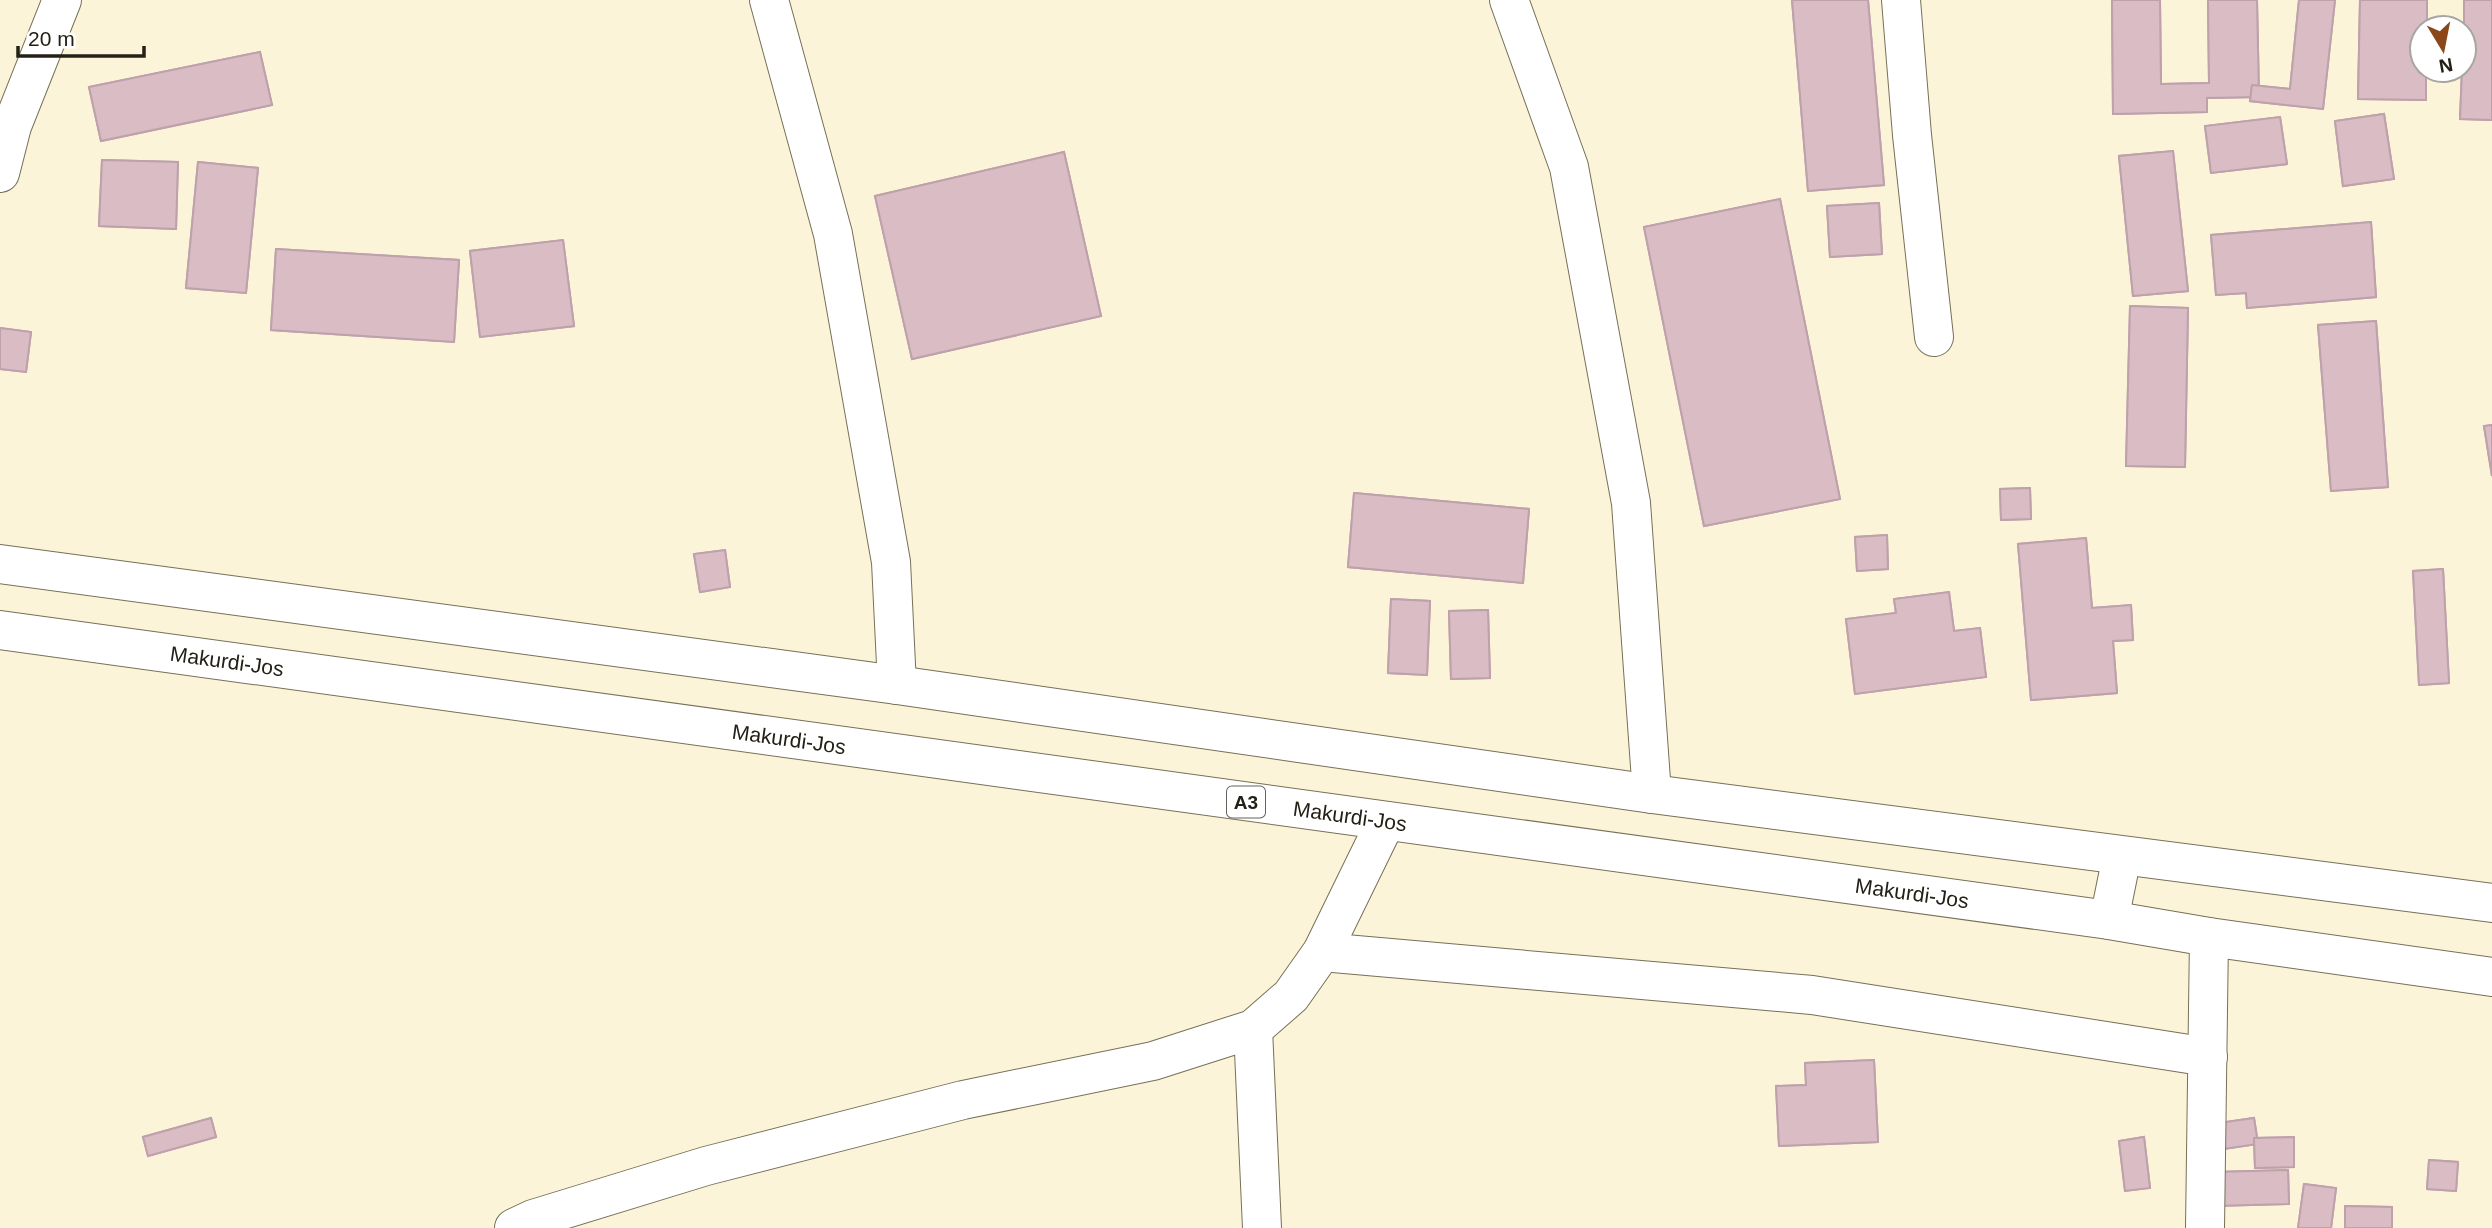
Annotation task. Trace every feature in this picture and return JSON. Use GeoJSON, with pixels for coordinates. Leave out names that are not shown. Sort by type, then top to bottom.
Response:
{"type":"FeatureCollection","features":[{"type":"Feature","properties":{"kind":"main road"},"geometry":{"type":"LineString","coordinates":[[0,173],[12,126],[62,0]]}},
{"type":"Feature","properties":{"kind":"main road"},"geometry":{"type":"LineString","coordinates":[[769,0],[834,234],[891,562],[897,685]]}},
{"type":"Feature","properties":{"kind":"main road"},"geometry":{"type":"LineString","coordinates":[[1509,0],[1569,167],[1631,503],[1652,794]]}},
{"type":"Feature","properties":{"kind":"main road"},"geometry":{"type":"LineString","coordinates":[[1901,0],[1912,135],[1934,337]]}},
{"type":"Feature","properties":{"kind":"main road"},"geometry":{"type":"LineString","coordinates":[[0,564],[897,685],[1652,794],[2492,903]]}},
{"type":"Feature","properties":{"kind":"main road","name":"Makurdi-Jos"},"geometry":{"type":"LineString","coordinates":[[0,630],[2109,920],[2492,977]]}},
{"type":"Feature","properties":{"kind":"main road"},"geometry":{"type":"LineString","coordinates":[[514,1228],[533,1219],[706,1166],[963,1100],[1153,1061],[1253,1029],[1291,996],[1322,952],[1386,821]]}},
{"type":"Feature","properties":{"kind":"main road"},"geometry":{"type":"LineString","coordinates":[[2109,920],[2122,856]]}},
{"type":"Feature","properties":{"kind":"main road"},"geometry":{"type":"LineString","coordinates":[[2205,1228],[2209,937]]}},
{"type":"Feature","properties":{"kind":"main road"},"geometry":{"type":"LineString","coordinates":[[1322,952],[1812,995],[2208,1057]]}},
{"type":"Feature","properties":{"kind":"main road"},"geometry":{"type":"LineString","coordinates":[[1253,1029],[1262,1228]]}},
{"type":"Feature","properties":{"kind":"building"},"geometry":{"type":"Polygon","coordinates":[[[1792,0],[1868,0],[1884,185],[1808,191],[1792,0]]]}},
{"type":"Feature","properties":{"kind":"building"},"geometry":{"type":"Polygon","coordinates":[[[1792,0],[1868,0],[1884,185],[1808,191],[1792,0]]]}},
{"type":"Feature","properties":{"kind":"building"},"geometry":{"type":"Polygon","coordinates":[[[2112,0],[2160,0],[2161,84],[2209,83],[2208,0],[2257,0],[2259,97],[2207,98],[2207,112],[2113,114],[2112,0]]]}},
{"type":"Feature","properties":{"kind":"building"},"geometry":{"type":"Polygon","coordinates":[[[2112,0],[2160,0],[2161,84],[2209,83],[2208,0],[2257,0],[2259,97],[2207,98],[2207,112],[2113,114],[2112,0]]]}},
{"type":"Feature","properties":{"kind":"building"},"geometry":{"type":"Polygon","coordinates":[[[2299,0],[2335,0],[2323,109],[2250,101],[2252,85],[2290,89],[2299,0]]]}},
{"type":"Feature","properties":{"kind":"building"},"geometry":{"type":"Polygon","coordinates":[[[2299,0],[2335,0],[2323,109],[2250,101],[2252,85],[2290,89],[2299,0]]]}},
{"type":"Feature","properties":{"kind":"building"},"geometry":{"type":"Polygon","coordinates":[[[2360,0],[2427,0],[2427,14],[2408,14],[2408,84],[2426,84],[2426,100],[2358,99],[2360,0]]]}},
{"type":"Feature","properties":{"kind":"building"},"geometry":{"type":"Polygon","coordinates":[[[2360,0],[2427,0],[2427,14],[2408,14],[2408,84],[2426,84],[2426,100],[2358,99],[2360,0]]]}},
{"type":"Feature","properties":{"kind":"building"},"geometry":{"type":"Polygon","coordinates":[[[2464,0],[2492,0],[2492,120],[2460,119],[2461,84],[2478,84],[2478,14],[2464,14],[2464,0]]]}},
{"type":"Feature","properties":{"kind":"building"},"geometry":{"type":"Polygon","coordinates":[[[2464,0],[2492,0],[2492,120],[2460,119],[2461,84],[2478,84],[2478,14],[2464,14],[2464,0]]]}},
{"type":"Feature","properties":{"kind":"building"},"geometry":{"type":"Polygon","coordinates":[[[260,52],[272,105],[101,141],[89,87],[260,52]]]}},
{"type":"Feature","properties":{"kind":"building"},"geometry":{"type":"Polygon","coordinates":[[[260,52],[272,105],[101,141],[89,87],[260,52]]]}},
{"type":"Feature","properties":{"kind":"building"},"geometry":{"type":"Polygon","coordinates":[[[2384,114],[2394,179],[2343,186],[2335,121],[2384,114]]]}},
{"type":"Feature","properties":{"kind":"building"},"geometry":{"type":"Polygon","coordinates":[[[2384,114],[2394,179],[2343,186],[2335,121],[2384,114]]]}},
{"type":"Feature","properties":{"kind":"building"},"geometry":{"type":"Polygon","coordinates":[[[2280,117],[2287,164],[2211,173],[2205,126],[2280,117]]]}},
{"type":"Feature","properties":{"kind":"building"},"geometry":{"type":"Polygon","coordinates":[[[2280,117],[2287,164],[2211,173],[2205,126],[2280,117]]]}},
{"type":"Feature","properties":{"kind":"building"},"geometry":{"type":"Polygon","coordinates":[[[2173,151],[2188,291],[2133,296],[2119,156],[2173,151]]]}},
{"type":"Feature","properties":{"kind":"building"},"geometry":{"type":"Polygon","coordinates":[[[2173,151],[2188,291],[2133,296],[2119,156],[2173,151]]]}},
{"type":"Feature","properties":{"kind":"building"},"geometry":{"type":"Polygon","coordinates":[[[1064,152],[1101,316],[912,359],[875,196],[1064,152]]]}},
{"type":"Feature","properties":{"kind":"building"},"geometry":{"type":"Polygon","coordinates":[[[1064,152],[1101,316],[912,359],[875,196],[1064,152]]]}},
{"type":"Feature","properties":{"kind":"building"},"geometry":{"type":"Polygon","coordinates":[[[102,160],[178,162],[176,229],[99,226],[102,160]]]}},
{"type":"Feature","properties":{"kind":"building"},"geometry":{"type":"Polygon","coordinates":[[[102,160],[178,162],[176,229],[99,226],[102,160]]]}},
{"type":"Feature","properties":{"kind":"building"},"geometry":{"type":"Polygon","coordinates":[[[198,162],[258,168],[246,293],[186,288],[198,162]]]}},
{"type":"Feature","properties":{"kind":"building"},"geometry":{"type":"Polygon","coordinates":[[[198,162],[258,168],[246,293],[186,288],[198,162]]]}},
{"type":"Feature","properties":{"kind":"building"},"geometry":{"type":"Polygon","coordinates":[[[1780,199],[1840,499],[1704,526],[1644,227],[1780,199]]]}},
{"type":"Feature","properties":{"kind":"building"},"geometry":{"type":"Polygon","coordinates":[[[1780,199],[1840,499],[1704,526],[1644,227],[1780,199]]]}},
{"type":"Feature","properties":{"kind":"building"},"geometry":{"type":"Polygon","coordinates":[[[1879,203],[1882,254],[1830,257],[1827,206],[1879,203]]]}},
{"type":"Feature","properties":{"kind":"building"},"geometry":{"type":"Polygon","coordinates":[[[1879,203],[1882,254],[1830,257],[1827,206],[1879,203]]]}},
{"type":"Feature","properties":{"kind":"building"},"geometry":{"type":"Polygon","coordinates":[[[2371,222],[2376,297],[2247,308],[2246,293],[2216,295],[2211,235],[2371,222]]]}},
{"type":"Feature","properties":{"kind":"building"},"geometry":{"type":"Polygon","coordinates":[[[2371,222],[2376,297],[2247,308],[2246,293],[2216,295],[2211,235],[2371,222]]]}},
{"type":"Feature","properties":{"kind":"building"},"geometry":{"type":"Polygon","coordinates":[[[563,240],[574,326],[480,337],[470,251],[563,240]]]}},
{"type":"Feature","properties":{"kind":"building"},"geometry":{"type":"Polygon","coordinates":[[[563,240],[574,326],[480,337],[470,251],[563,240]]]}},
{"type":"Feature","properties":{"kind":"building"},"geometry":{"type":"Polygon","coordinates":[[[276,249],[459,260],[454,342],[271,330],[276,249]]]}},
{"type":"Feature","properties":{"kind":"building"},"geometry":{"type":"Polygon","coordinates":[[[276,249],[459,260],[454,342],[271,330],[276,249]]]}},
{"type":"Feature","properties":{"kind":"building"},"geometry":{"type":"Polygon","coordinates":[[[2130,306],[2188,308],[2185,467],[2126,466],[2130,306]]]}},
{"type":"Feature","properties":{"kind":"building"},"geometry":{"type":"Polygon","coordinates":[[[2130,306],[2188,308],[2185,467],[2126,466],[2130,306]]]}},
{"type":"Feature","properties":{"kind":"building"},"geometry":{"type":"Polygon","coordinates":[[[2376,321],[2388,487],[2331,491],[2318,325],[2376,321]]]}},
{"type":"Feature","properties":{"kind":"building"},"geometry":{"type":"Polygon","coordinates":[[[2376,321],[2388,487],[2331,491],[2318,325],[2376,321]]]}},
{"type":"Feature","properties":{"kind":"building"},"geometry":{"type":"Polygon","coordinates":[[[0,328],[31,332],[26,372],[0,369],[0,328]]]}},
{"type":"Feature","properties":{"kind":"building"},"geometry":{"type":"Polygon","coordinates":[[[0,328],[31,332],[26,372],[0,369],[0,328]]]}},
{"type":"Feature","properties":{"kind":"building"},"geometry":{"type":"Polygon","coordinates":[[[2492,425],[2492,476],[2484,426],[2492,425]]]}},
{"type":"Feature","properties":{"kind":"building"},"geometry":{"type":"Polygon","coordinates":[[[2492,425],[2492,476],[2484,426],[2492,425]]]}},
{"type":"Feature","properties":{"kind":"building"},"geometry":{"type":"Polygon","coordinates":[[[2030,488],[2031,519],[2001,520],[2000,489],[2030,488]]]}},
{"type":"Feature","properties":{"kind":"building"},"geometry":{"type":"Polygon","coordinates":[[[2030,488],[2031,519],[2001,520],[2000,489],[2030,488]]]}},
{"type":"Feature","properties":{"kind":"building"},"geometry":{"type":"Polygon","coordinates":[[[1354,493],[1529,509],[1523,583],[1348,567],[1354,493]]]}},
{"type":"Feature","properties":{"kind":"building"},"geometry":{"type":"Polygon","coordinates":[[[1354,493],[1529,509],[1523,583],[1348,567],[1354,493]]]}},
{"type":"Feature","properties":{"kind":"building"},"geometry":{"type":"Polygon","coordinates":[[[1887,535],[1888,569],[1857,571],[1855,537],[1887,535]]]}},
{"type":"Feature","properties":{"kind":"building"},"geometry":{"type":"Polygon","coordinates":[[[1887,535],[1888,569],[1857,571],[1855,537],[1887,535]]]}},
{"type":"Feature","properties":{"kind":"building"},"geometry":{"type":"Polygon","coordinates":[[[2086,538],[2092,608],[2131,605],[2133,640],[2113,641],[2117,693],[2031,700],[2018,544],[2086,538]]]}},
{"type":"Feature","properties":{"kind":"building"},"geometry":{"type":"Polygon","coordinates":[[[2086,538],[2092,608],[2131,605],[2133,640],[2113,641],[2117,693],[2031,700],[2018,544],[2086,538]]]}},
{"type":"Feature","properties":{"kind":"building"},"geometry":{"type":"Polygon","coordinates":[[[725,550],[730,587],[700,592],[694,554],[725,550]]]}},
{"type":"Feature","properties":{"kind":"building"},"geometry":{"type":"Polygon","coordinates":[[[725,550],[730,587],[700,592],[694,554],[725,550]]]}},
{"type":"Feature","properties":{"kind":"building"},"geometry":{"type":"Polygon","coordinates":[[[2443,569],[2449,683],[2419,685],[2413,571],[2443,569]]]}},
{"type":"Feature","properties":{"kind":"building"},"geometry":{"type":"Polygon","coordinates":[[[2443,569],[2449,683],[2419,685],[2413,571],[2443,569]]]}},
{"type":"Feature","properties":{"kind":"building"},"geometry":{"type":"Polygon","coordinates":[[[1949,592],[1954,631],[1980,628],[1986,677],[1855,694],[1846,619],[1896,613],[1894,599],[1949,592]]]}},
{"type":"Feature","properties":{"kind":"building"},"geometry":{"type":"Polygon","coordinates":[[[1949,592],[1954,631],[1980,628],[1986,677],[1855,694],[1846,619],[1896,613],[1894,599],[1949,592]]]}},
{"type":"Feature","properties":{"kind":"building"},"geometry":{"type":"Polygon","coordinates":[[[1391,599],[1430,601],[1427,675],[1388,673],[1391,599]]]}},
{"type":"Feature","properties":{"kind":"building"},"geometry":{"type":"Polygon","coordinates":[[[1391,599],[1430,601],[1427,675],[1388,673],[1391,599]]]}},
{"type":"Feature","properties":{"kind":"building"},"geometry":{"type":"Polygon","coordinates":[[[1488,610],[1490,678],[1451,679],[1449,611],[1488,610]]]}},
{"type":"Feature","properties":{"kind":"building"},"geometry":{"type":"Polygon","coordinates":[[[1488,610],[1490,678],[1451,679],[1449,611],[1488,610]]]}},
{"type":"Feature","properties":{"kind":"building"},"geometry":{"type":"Polygon","coordinates":[[[1874,1060],[1878,1142],[1779,1146],[1776,1086],[1806,1085],[1805,1063],[1874,1060]]]}},
{"type":"Feature","properties":{"kind":"building"},"geometry":{"type":"Polygon","coordinates":[[[1874,1060],[1878,1142],[1779,1146],[1776,1086],[1806,1085],[1805,1063],[1874,1060]]]}},
{"type":"Feature","properties":{"kind":"building"},"geometry":{"type":"Polygon","coordinates":[[[211,1118],[216,1137],[148,1156],[143,1137],[211,1118]]]}},
{"type":"Feature","properties":{"kind":"building"},"geometry":{"type":"Polygon","coordinates":[[[211,1118],[216,1137],[148,1156],[143,1137],[211,1118]]]}},
{"type":"Feature","properties":{"kind":"building"},"geometry":{"type":"Polygon","coordinates":[[[2254,1118],[2258,1144],[2216,1150],[2212,1124],[2254,1118]]]}},
{"type":"Feature","properties":{"kind":"building"},"geometry":{"type":"Polygon","coordinates":[[[2254,1118],[2258,1144],[2216,1150],[2212,1124],[2254,1118]]]}},
{"type":"Feature","properties":{"kind":"building"},"geometry":{"type":"Polygon","coordinates":[[[2144,1137],[2150,1188],[2125,1191],[2119,1141],[2144,1137]]]}},
{"type":"Feature","properties":{"kind":"building"},"geometry":{"type":"Polygon","coordinates":[[[2144,1137],[2150,1188],[2125,1191],[2119,1141],[2144,1137]]]}},
{"type":"Feature","properties":{"kind":"building"},"geometry":{"type":"Polygon","coordinates":[[[2294,1137],[2294,1167],[2255,1168],[2254,1138],[2294,1137]]]}},
{"type":"Feature","properties":{"kind":"building"},"geometry":{"type":"Polygon","coordinates":[[[2294,1137],[2294,1167],[2255,1168],[2254,1138],[2294,1137]]]}},
{"type":"Feature","properties":{"kind":"building"},"geometry":{"type":"Polygon","coordinates":[[[2429,1160],[2458,1162],[2456,1191],[2427,1189],[2429,1160]]]}},
{"type":"Feature","properties":{"kind":"building"},"geometry":{"type":"Polygon","coordinates":[[[2429,1160],[2458,1162],[2456,1191],[2427,1189],[2429,1160]]]}},
{"type":"Feature","properties":{"kind":"building"},"geometry":{"type":"Polygon","coordinates":[[[2288,1170],[2289,1204],[2215,1206],[2215,1172],[2288,1170]]]}},
{"type":"Feature","properties":{"kind":"building"},"geometry":{"type":"Polygon","coordinates":[[[2288,1170],[2289,1204],[2215,1206],[2215,1172],[2288,1170]]]}},
{"type":"Feature","properties":{"kind":"building"},"geometry":{"type":"Polygon","coordinates":[[[2304,1184],[2336,1188],[2331,1228],[2298,1228],[2304,1184]]]}},
{"type":"Feature","properties":{"kind":"building"},"geometry":{"type":"Polygon","coordinates":[[[2304,1184],[2336,1188],[2331,1228],[2298,1228],[2304,1184]]]}},
{"type":"Feature","properties":{"kind":"building"},"geometry":{"type":"Polygon","coordinates":[[[2345,1206],[2392,1207],[2392,1228],[2345,1228],[2345,1206]]]}},
{"type":"Feature","properties":{"kind":"building"},"geometry":{"type":"Polygon","coordinates":[[[2345,1206],[2392,1207],[2392,1228],[2345,1228],[2345,1206]]]}}]}
